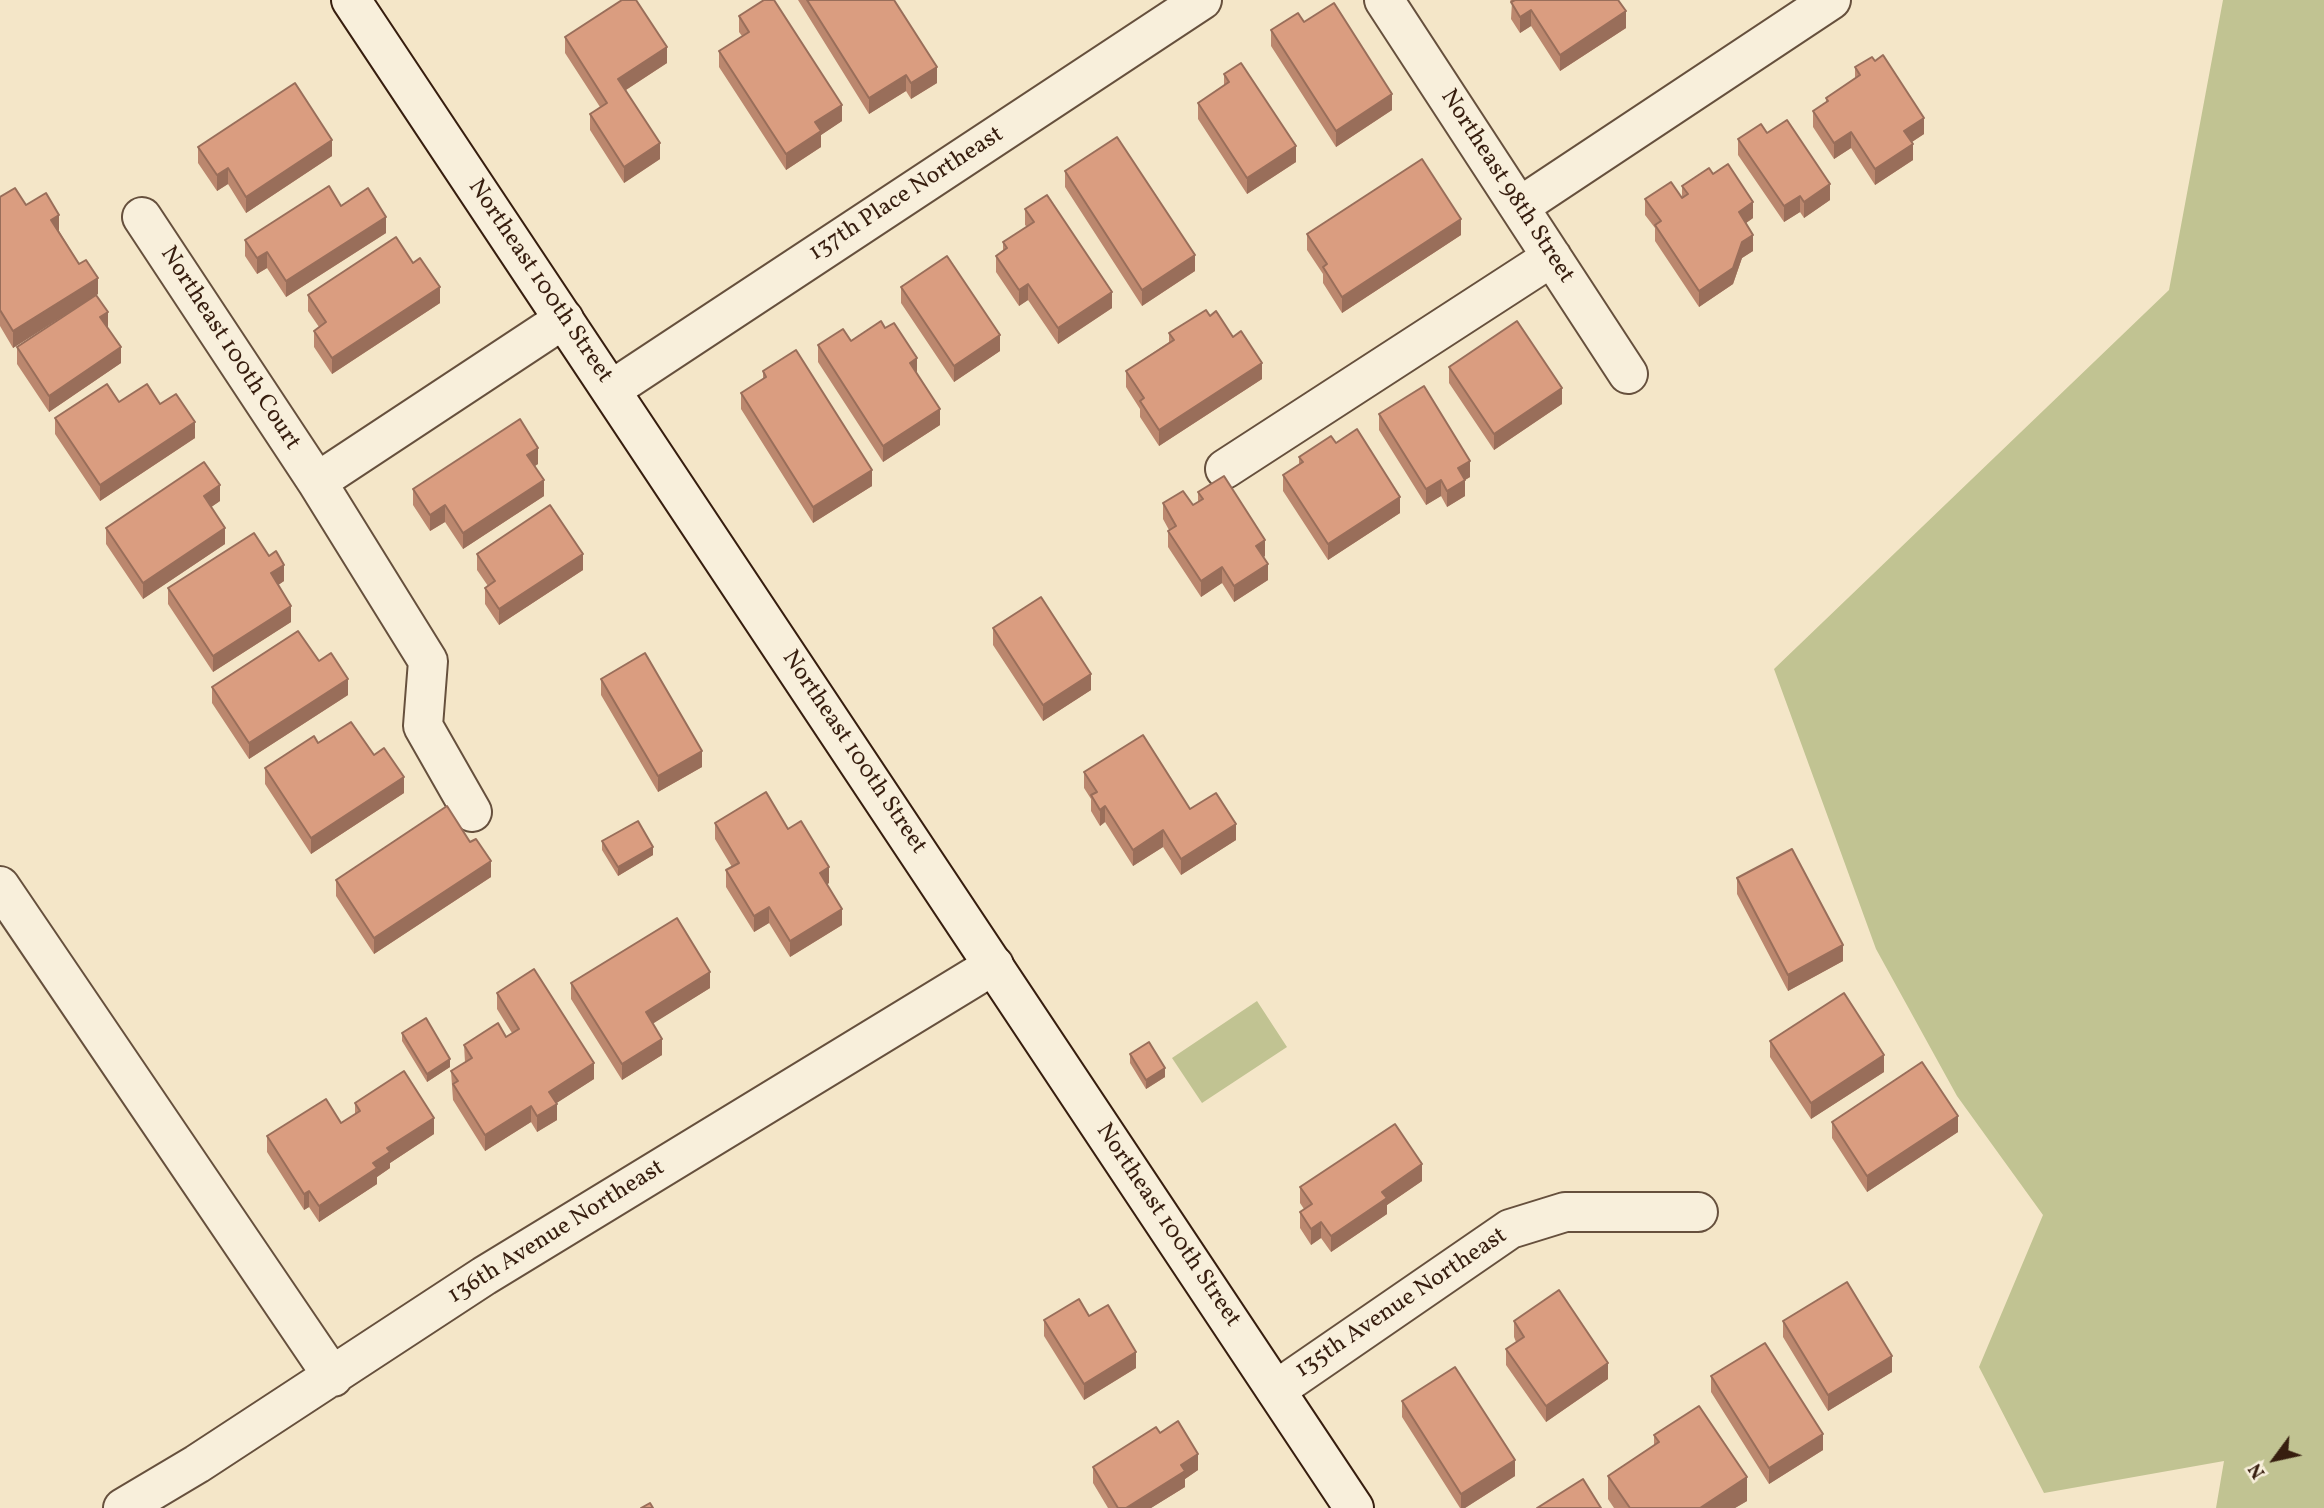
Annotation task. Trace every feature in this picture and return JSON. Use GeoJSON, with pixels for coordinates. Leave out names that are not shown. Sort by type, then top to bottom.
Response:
{"type":"FeatureCollection","features":[{"type":"Feature","properties":{"kind":"street","name":"137th Place Northeast"},"geometry":{"type":"LineString","coordinates":[[611,390],[1202,0]]}},
{"type":"Feature","properties":{"kind":"street","name":"Northeast 98th Street"},"geometry":{"type":"LineString","coordinates":[[1384,0],[1629,374]]}},
{"type":"Feature","properties":{"kind":"street"},"geometry":{"type":"LineString","coordinates":[[1518,207],[1832,0]]}},
{"type":"Feature","properties":{"kind":"street","name":"Northeast 100th Street"},"geometry":{"type":"LineString","coordinates":[[353,1],[1354,1508]]}},
{"type":"Feature","properties":{"kind":"street","name":"Northeast 100th Court"},"geometry":{"type":"LineString","coordinates":[[142,217],[317,482],[428,661],[423,726],[472,812]]}},
{"type":"Feature","properties":{"kind":"street"},"geometry":{"type":"LineString","coordinates":[[1225,469],[1552,257]]}},
{"type":"Feature","properties":{"kind":"street"},"geometry":{"type":"LineString","coordinates":[[317,482],[564,318]]}},
{"type":"Feature","properties":{"kind":"street"},"geometry":{"type":"LineString","coordinates":[[0,886],[333,1377]]}},
{"type":"Feature","properties":{"kind":"street","name":"136th Avenue Northeast"},"geometry":{"type":"LineString","coordinates":[[123,1508],[333,1377],[484,1276],[994,965]]}},
{"type":"Feature","properties":{"kind":"street","name":"135th Avenue Northeast"},"geometry":{"type":"LineString","coordinates":[[1276,1390],[1510,1229],[1564,1212],[1698,1212]]}},
{"type":"Feature","properties":{"kind":"green space"},"geometry":{"type":"Polygon","coordinates":[[[2223,0],[2324,0],[2324,1508],[2216,1508],[2224,1461],[2044,1493],[1979,1367],[2043,1215],[1957,1096],[1876,949],[1774,669],[2169,290],[2223,0]]]}},
{"type":"Feature","properties":{"kind":"green space"},"geometry":{"type":"Polygon","coordinates":[[[1257,1001],[1287,1047],[1202,1103],[1172,1058],[1257,1001]]]}},
{"type":"Feature","properties":{"kind":"building"},"geometry":{"type":"Polygon","coordinates":[[[622,0],[636,0],[667,47],[618,79],[660,143],[624,167],[590,114],[607,103],[565,37],[622,0]]]}},
{"type":"Feature","properties":{"kind":"building"},"geometry":{"type":"Polygon","coordinates":[[[764,0],[774,0],[842,105],[815,122],[821,131],[786,154],[719,51],[749,32],[739,16],[764,0]]]}},
{"type":"Feature","properties":{"kind":"building"},"geometry":{"type":"Polygon","coordinates":[[[807,0],[894,0],[937,67],[911,83],[906,75],[869,98],[807,0]]]}},
{"type":"Feature","properties":{"kind":"building"},"geometry":{"type":"Polygon","coordinates":[[[1618,0],[1626,11],[1560,55],[1531,10],[1520,17],[1511,2],[1618,0]]]}},
{"type":"Feature","properties":{"kind":"building"},"geometry":{"type":"Polygon","coordinates":[[[1334,3],[1392,94],[1336,131],[1271,30],[1298,13],[1304,22],[1334,3]]]}},
{"type":"Feature","properties":{"kind":"building"},"geometry":{"type":"Polygon","coordinates":[[[1883,55],[1924,118],[1904,131],[1913,144],[1875,169],[1851,132],[1834,143],[1813,111],[1828,101],[1826,98],[1860,75],[1855,67],[1872,57],[1875,61],[1883,55]]]}},
{"type":"Feature","properties":{"kind":"building"},"geometry":{"type":"Polygon","coordinates":[[[1241,63],[1296,146],[1247,178],[1198,103],[1229,82],[1224,74],[1241,63]]]}},
{"type":"Feature","properties":{"kind":"building"},"geometry":{"type":"Polygon","coordinates":[[[295,83],[332,140],[246,197],[228,168],[217,175],[198,147],[295,83]]]}},
{"type":"Feature","properties":{"kind":"building"},"geometry":{"type":"Polygon","coordinates":[[[1787,120],[1830,184],[1804,202],[1800,196],[1784,206],[1738,139],[1761,124],[1767,133],[1787,120]]]}},
{"type":"Feature","properties":{"kind":"building"},"geometry":{"type":"Polygon","coordinates":[[[1117,137],[1195,255],[1142,290],[1065,171],[1117,137]]]}},
{"type":"Feature","properties":{"kind":"building"},"geometry":{"type":"Polygon","coordinates":[[[1422,159],[1461,219],[1342,297],[1323,267],[1327,264],[1307,234],[1422,159]]]}},
{"type":"Feature","properties":{"kind":"building"},"geometry":{"type":"Polygon","coordinates":[[[1728,164],[1753,202],[1739,212],[1753,235],[1742,242],[1733,268],[1699,291],[1655,225],[1661,221],[1645,199],[1671,182],[1682,198],[1688,194],[1682,186],[1709,168],[1713,174],[1728,164]]]}},
{"type":"Feature","properties":{"kind":"building"},"geometry":{"type":"Polygon","coordinates":[[[329,186],[341,206],[368,188],[386,217],[286,281],[267,252],[257,258],[245,240],[329,186]]]}},
{"type":"Feature","properties":{"kind":"building"},"geometry":{"type":"Polygon","coordinates":[[[15,188],[26,205],[46,193],[59,215],[51,220],[79,264],[86,260],[98,278],[13,331],[0,310],[0,197],[15,188]]]}},
{"type":"Feature","properties":{"kind":"building"},"geometry":{"type":"Polygon","coordinates":[[[1047,195],[1112,292],[1058,328],[1028,284],[1019,290],[996,256],[1007,248],[1003,242],[1034,222],[1025,209],[1047,195]]]}},
{"type":"Feature","properties":{"kind":"building"},"geometry":{"type":"Polygon","coordinates":[[[396,237],[413,263],[420,258],[440,287],[332,358],[314,331],[326,322],[308,295],[396,237]]]}},
{"type":"Feature","properties":{"kind":"building"},"geometry":{"type":"Polygon","coordinates":[[[947,256],[1000,335],[954,366],[901,287],[947,256]]]}},
{"type":"Feature","properties":{"kind":"building"},"geometry":{"type":"Polygon","coordinates":[[[96,295],[108,312],[100,317],[121,347],[49,396],[17,347],[96,295]]]}},
{"type":"Feature","properties":{"kind":"building"},"geometry":{"type":"Polygon","coordinates":[[[1206,310],[1210,316],[1216,311],[1233,337],[1241,331],[1262,363],[1159,430],[1140,401],[1144,398],[1126,371],[1174,340],[1169,333],[1206,310]]]}},
{"type":"Feature","properties":{"kind":"building"},"geometry":{"type":"Polygon","coordinates":[[[881,321],[885,328],[894,323],[917,358],[910,363],[940,409],[883,446],[818,345],[843,329],[851,341],[881,321]]]}},
{"type":"Feature","properties":{"kind":"building"},"geometry":{"type":"Polygon","coordinates":[[[1517,321],[1562,388],[1494,434],[1449,367],[1517,321]]]}},
{"type":"Feature","properties":{"kind":"building"},"geometry":{"type":"Polygon","coordinates":[[[796,350],[872,470],[813,507],[741,393],[766,377],[763,371],[796,350]]]}},
{"type":"Feature","properties":{"kind":"building"},"geometry":{"type":"Polygon","coordinates":[[[107,384],[119,402],[147,384],[160,404],[176,394],[195,422],[100,485],[55,418],[107,384]]]}},
{"type":"Feature","properties":{"kind":"building"},"geometry":{"type":"Polygon","coordinates":[[[1424,386],[1470,461],[1458,468],[1465,480],[1447,491],[1441,480],[1426,489],[1379,414],[1424,386]]]}},
{"type":"Feature","properties":{"kind":"building"},"geometry":{"type":"Polygon","coordinates":[[[520,419],[538,448],[527,455],[544,480],[463,533],[445,505],[430,515],[413,489],[520,419]]]}},
{"type":"Feature","properties":{"kind":"building"},"geometry":{"type":"Polygon","coordinates":[[[1357,429],[1400,497],[1328,544],[1283,475],[1303,462],[1299,457],[1331,436],[1336,443],[1357,429]]]}},
{"type":"Feature","properties":{"kind":"building"},"geometry":{"type":"Polygon","coordinates":[[[204,462],[220,485],[204,496],[225,528],[143,583],[106,528],[204,462]]]}},
{"type":"Feature","properties":{"kind":"building"},"geometry":{"type":"Polygon","coordinates":[[[1224,476],[1265,540],[1256,546],[1268,564],[1234,586],[1222,567],[1201,581],[1168,531],[1176,526],[1163,503],[1183,491],[1193,505],[1203,499],[1198,492],[1224,476]]]}},
{"type":"Feature","properties":{"kind":"building"},"geometry":{"type":"Polygon","coordinates":[[[550,505],[583,554],[499,609],[485,588],[495,581],[477,554],[550,505]]]}},
{"type":"Feature","properties":{"kind":"building"},"geometry":{"type":"Polygon","coordinates":[[[254,533],[269,556],[276,551],[284,565],[271,573],[291,606],[213,656],[168,588],[254,533]]]}},
{"type":"Feature","properties":{"kind":"building"},"geometry":{"type":"Polygon","coordinates":[[[1041,597],[1091,674],[1043,705],[993,628],[1041,597]]]}},
{"type":"Feature","properties":{"kind":"building"},"geometry":{"type":"Polygon","coordinates":[[[298,631],[319,661],[331,653],[348,679],[249,743],[212,687],[298,631]]]}},
{"type":"Feature","properties":{"kind":"building"},"geometry":{"type":"Polygon","coordinates":[[[645,653],[702,751],[658,776],[601,679],[645,653]]]}},
{"type":"Feature","properties":{"kind":"building"},"geometry":{"type":"Polygon","coordinates":[[[351,722],[374,755],[384,748],[404,777],[311,838],[265,768],[314,736],[318,743],[351,722]]]}},
{"type":"Feature","properties":{"kind":"building"},"geometry":{"type":"Polygon","coordinates":[[[1143,735],[1190,809],[1216,793],[1236,824],[1181,859],[1163,830],[1133,850],[1105,806],[1100,810],[1091,795],[1097,792],[1084,772],[1143,735]]]}},
{"type":"Feature","properties":{"kind":"building"},"geometry":{"type":"Polygon","coordinates":[[[766,792],[788,829],[801,821],[829,867],[820,873],[842,909],[790,941],[769,907],[754,916],[726,870],[739,863],[715,823],[766,792]]]}},
{"type":"Feature","properties":{"kind":"building"},"geometry":{"type":"Polygon","coordinates":[[[447,806],[470,842],[476,839],[491,861],[374,938],[336,880],[447,806]]]}},
{"type":"Feature","properties":{"kind":"building"},"geometry":{"type":"Polygon","coordinates":[[[638,821],[653,847],[618,867],[602,841],[638,821]]]}},
{"type":"Feature","properties":{"kind":"building"},"geometry":{"type":"Polygon","coordinates":[[[1792,849],[1843,945],[1788,975],[1737,878],[1792,849]]]}},
{"type":"Feature","properties":{"kind":"building"},"geometry":{"type":"Polygon","coordinates":[[[677,918],[710,972],[646,1012],[662,1039],[622,1064],[571,983],[677,918]]]}},
{"type":"Feature","properties":{"kind":"building"},"geometry":{"type":"Polygon","coordinates":[[[534,969],[594,1063],[549,1092],[557,1104],[537,1116],[531,1106],[485,1135],[453,1084],[458,1081],[451,1071],[472,1058],[464,1045],[498,1023],[506,1037],[519,1029],[497,993],[534,969]]]}},
{"type":"Feature","properties":{"kind":"building"},"geometry":{"type":"Polygon","coordinates":[[[1844,993],[1884,1055],[1811,1103],[1770,1041],[1844,993]]]}},
{"type":"Feature","properties":{"kind":"building"},"geometry":{"type":"Polygon","coordinates":[[[426,1018],[450,1059],[427,1074],[402,1033],[426,1018]]]}},
{"type":"Feature","properties":{"kind":"building"},"geometry":{"type":"Polygon","coordinates":[[[1149,1042],[1165,1068],[1146,1080],[1130,1054],[1149,1042]]]}},
{"type":"Feature","properties":{"kind":"building"},"geometry":{"type":"Polygon","coordinates":[[[1922,1062],[1958,1116],[1867,1176],[1832,1122],[1922,1062]]]}},
{"type":"Feature","properties":{"kind":"building"},"geometry":{"type":"Polygon","coordinates":[[[404,1071],[434,1118],[387,1148],[390,1152],[373,1163],[377,1168],[319,1206],[309,1191],[304,1194],[267,1136],[326,1099],[341,1123],[360,1111],[355,1103],[404,1071]]]}},
{"type":"Feature","properties":{"kind":"building"},"geometry":{"type":"Polygon","coordinates":[[[1395,1124],[1422,1164],[1382,1192],[1387,1198],[1331,1236],[1321,1222],[1311,1229],[1300,1212],[1312,1204],[1300,1187],[1395,1124]]]}},
{"type":"Feature","properties":{"kind":"building"},"geometry":{"type":"Polygon","coordinates":[[[1847,1282],[1892,1356],[1828,1395],[1783,1321],[1847,1282]]]}},
{"type":"Feature","properties":{"kind":"building"},"geometry":{"type":"Polygon","coordinates":[[[1559,1290],[1608,1363],[1546,1406],[1506,1349],[1524,1337],[1514,1321],[1559,1290]]]}},
{"type":"Feature","properties":{"kind":"building"},"geometry":{"type":"Polygon","coordinates":[[[1079,1299],[1089,1316],[1108,1305],[1136,1352],[1084,1384],[1044,1320],[1079,1299]]]}},
{"type":"Feature","properties":{"kind":"building"},"geometry":{"type":"Polygon","coordinates":[[[1765,1343],[1823,1434],[1769,1468],[1711,1376],[1765,1343]]]}},
{"type":"Feature","properties":{"kind":"building"},"geometry":{"type":"Polygon","coordinates":[[[1455,1367],[1515,1460],[1461,1494],[1402,1401],[1455,1367]]]}},
{"type":"Feature","properties":{"kind":"building"},"geometry":{"type":"Polygon","coordinates":[[[1699,1406],[1747,1477],[1700,1508],[1630,1508],[1608,1476],[1659,1442],[1654,1435],[1699,1406]]]}},
{"type":"Feature","properties":{"kind":"building"},"geometry":{"type":"Polygon","coordinates":[[[1178,1421],[1198,1454],[1181,1465],[1185,1471],[1126,1508],[1118,1508],[1093,1467],[1156,1427],[1160,1433],[1178,1421]]]}},
{"type":"Feature","properties":{"kind":"building"},"geometry":{"type":"Polygon","coordinates":[[[1583,1479],[1601,1508],[1537,1508],[1583,1479]]]}}]}
